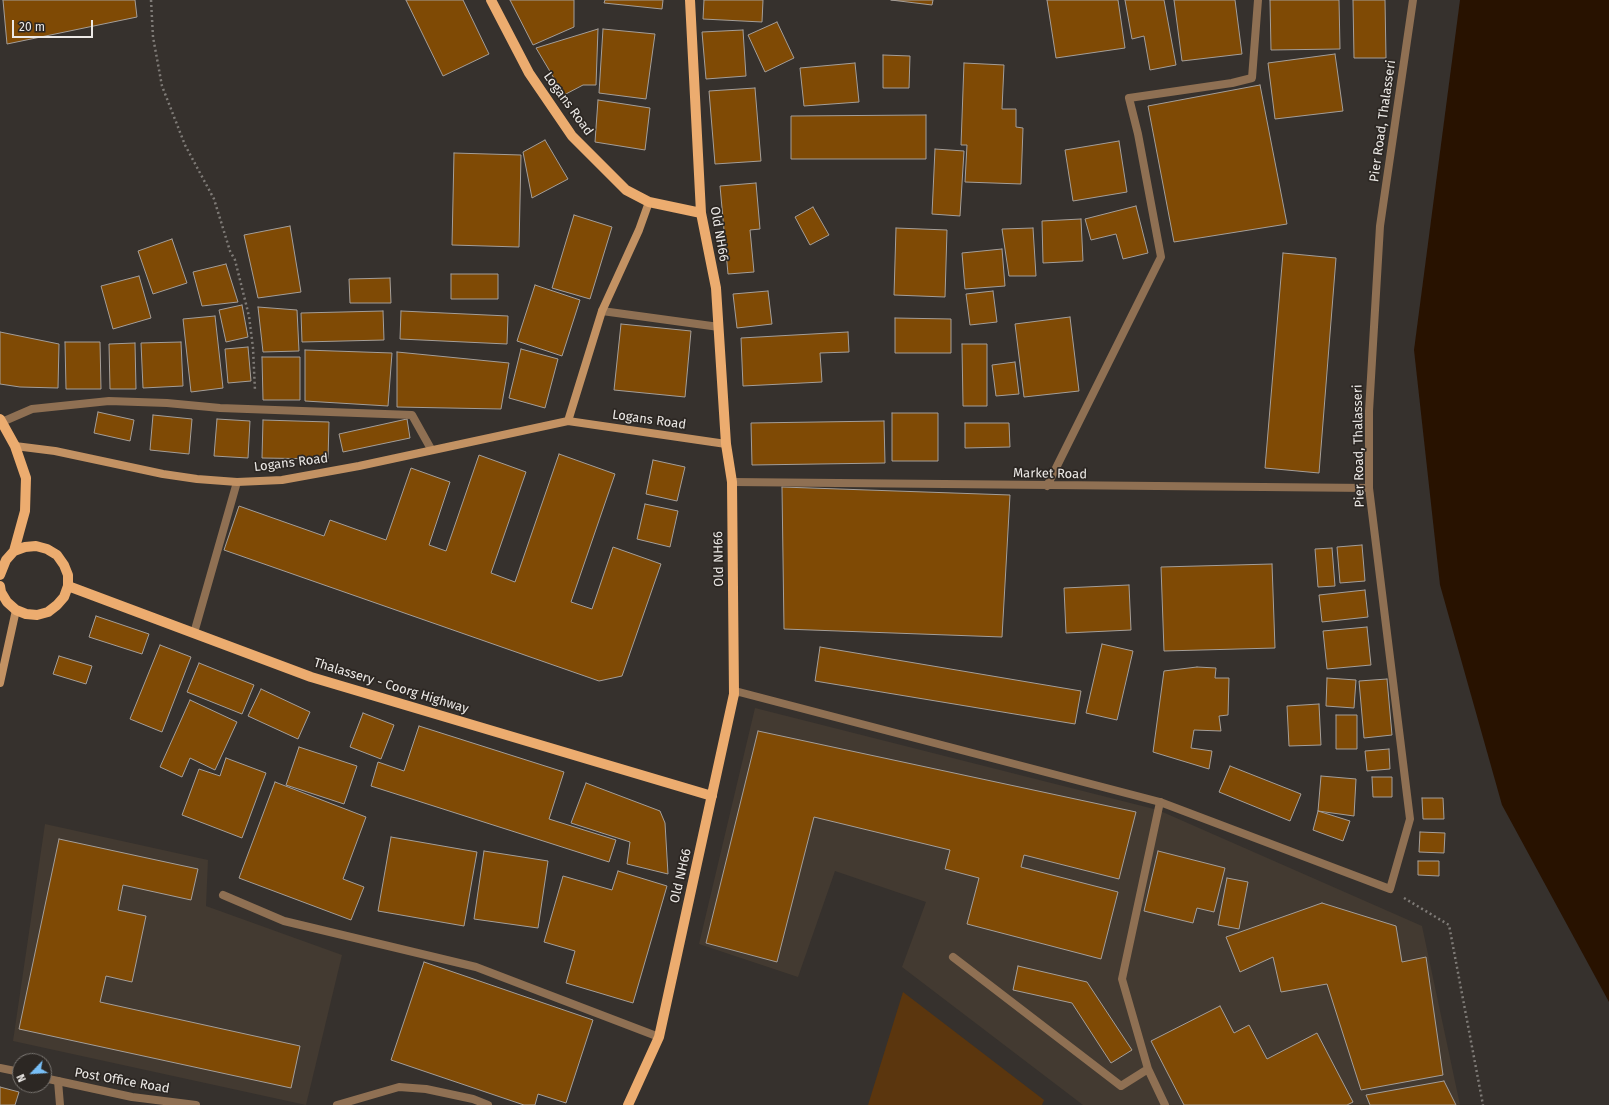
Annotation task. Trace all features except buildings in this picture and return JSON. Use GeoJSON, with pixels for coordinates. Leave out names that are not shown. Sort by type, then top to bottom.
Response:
{"type":"FeatureCollection","features":[{"type":"Feature","properties":{"kind":"main road","name":"Logans Road"},"geometry":{"type":"LineString","coordinates":[[491,0],[529,73],[572,136],[626,190],[649,202],[701,213]]}},
{"type":"Feature","properties":{"kind":"main road","name":"Old NH66"},"geometry":{"type":"LineString","coordinates":[[628,1105],[659,1037],[734,694],[732,482],[726,444],[716,288],[701,213],[690,0]]}},
{"type":"Feature","properties":{"kind":"main road"},"geometry":{"type":"LineString","coordinates":[[0,575],[6,560],[14,551],[25,511],[26,478],[15,446],[1,420]]}},
{"type":"Feature","properties":{"kind":"main road"},"geometry":{"type":"LineString","coordinates":[[0,586],[1,592],[7,602],[16,610],[26,614],[48,612],[64,597],[68,586],[68,575],[64,565],[57,555],[48,549],[31,546],[14,551]]}},
{"type":"Feature","properties":{"kind":"main road","name":"Thalassery - Coorg Highway"},"geometry":{"type":"LineString","coordinates":[[68,586],[311,677],[712,796]]}},
{"type":"Feature","properties":{"kind":"street"},"geometry":{"type":"LineString","coordinates":[[1047,486],[1160,257],[1138,134],[1129,98],[1232,83],[1252,78],[1258,0]]}},
{"type":"Feature","properties":{"kind":"street","name":"Pier Road, Thalasseri"},"geometry":{"type":"LineString","coordinates":[[1390,889],[1410,818],[1369,488],[1369,411],[1380,226],[1413,0]]}},
{"type":"Feature","properties":{"kind":"street"},"geometry":{"type":"LineString","coordinates":[[568,421],[602,311],[639,230],[649,202]]}},
{"type":"Feature","properties":{"kind":"street"},"geometry":{"type":"LineString","coordinates":[[602,311],[719,327]]}},
{"type":"Feature","properties":{"kind":"street"},"geometry":{"type":"LineString","coordinates":[[1,420],[32,409],[109,401],[259,410],[412,415],[431,449]]}},
{"type":"Feature","properties":{"kind":"street","name":"Logans Road"},"geometry":{"type":"LineString","coordinates":[[15,446],[54,451],[163,474],[198,479],[237,482],[282,480],[359,466],[431,449],[516,433],[568,421],[726,444]]}},
{"type":"Feature","properties":{"kind":"street"},"geometry":{"type":"LineString","coordinates":[[194,633],[237,482]]}},
{"type":"Feature","properties":{"kind":"street","name":"Market Road"},"geometry":{"type":"LineString","coordinates":[[732,482],[1369,488]]}},
{"type":"Feature","properties":{"kind":"street"},"geometry":{"type":"LineString","coordinates":[[0,683],[16,610]]}},
{"type":"Feature","properties":{"kind":"street"},"geometry":{"type":"LineString","coordinates":[[734,694],[739,692],[1160,802],[1390,889]]}},
{"type":"Feature","properties":{"kind":"street"},"geometry":{"type":"LineString","coordinates":[[1160,802],[1122,979],[1148,1070],[1165,1105]]}},
{"type":"Feature","properties":{"kind":"street"},"geometry":{"type":"LineString","coordinates":[[223,895],[284,921],[476,967],[659,1037]]}},
{"type":"Feature","properties":{"kind":"street"},"geometry":{"type":"LineString","coordinates":[[953,957],[1121,1086],[1148,1070]]}},
{"type":"Feature","properties":{"kind":"street"},"geometry":{"type":"LineString","coordinates":[[0,1068],[12,1070]]}},
{"type":"Feature","properties":{"kind":"street","name":"Post Office Road"},"geometry":{"type":"LineString","coordinates":[[52,1080],[148,1102],[196,1105]]}},
{"type":"Feature","properties":{"kind":"street"},"geometry":{"type":"LineString","coordinates":[[58,1081],[60,1105]]}},
{"type":"Feature","properties":{"kind":"street"},"geometry":{"type":"LineString","coordinates":[[337,1105],[399,1087],[426,1089],[473,1099],[488,1105]]}},
{"type":"Feature","properties":{"kind":"path"},"geometry":{"type":"LineString","coordinates":[[151,0],[153,37],[162,86],[185,145],[214,199],[230,250],[235,260],[249,316],[254,348],[254,384],[259,410]]}},
{"type":"Feature","properties":{"kind":"path"},"geometry":{"type":"LineString","coordinates":[[1390,889],[1449,925],[1483,1105]]}},
{"type":"Feature","properties":{"kind":"shaded area"},"geometry":{"type":"Polygon","coordinates":[[[1460,0],[1609,0],[1609,1002],[1502,805],[1440,585],[1414,350],[1460,0]]]}},
{"type":"Feature","properties":{"kind":"shaded area"},"geometry":{"type":"Polygon","coordinates":[[[755,708],[1158,810],[1422,926],[1460,1105],[1083,1105],[902,967],[926,902],[835,871],[798,977],[699,944],[755,708]]]}},
{"type":"Feature","properties":{"kind":"shaded area"},"geometry":{"type":"Polygon","coordinates":[[[45,824],[208,860],[206,906],[342,955],[306,1105],[13,1041],[45,824]]]}},
{"type":"Feature","properties":{"kind":"shaded area"},"geometry":{"type":"Polygon","coordinates":[[[903,992],[1044,1100],[1042,1105],[868,1105],[903,992]]]}}]}
